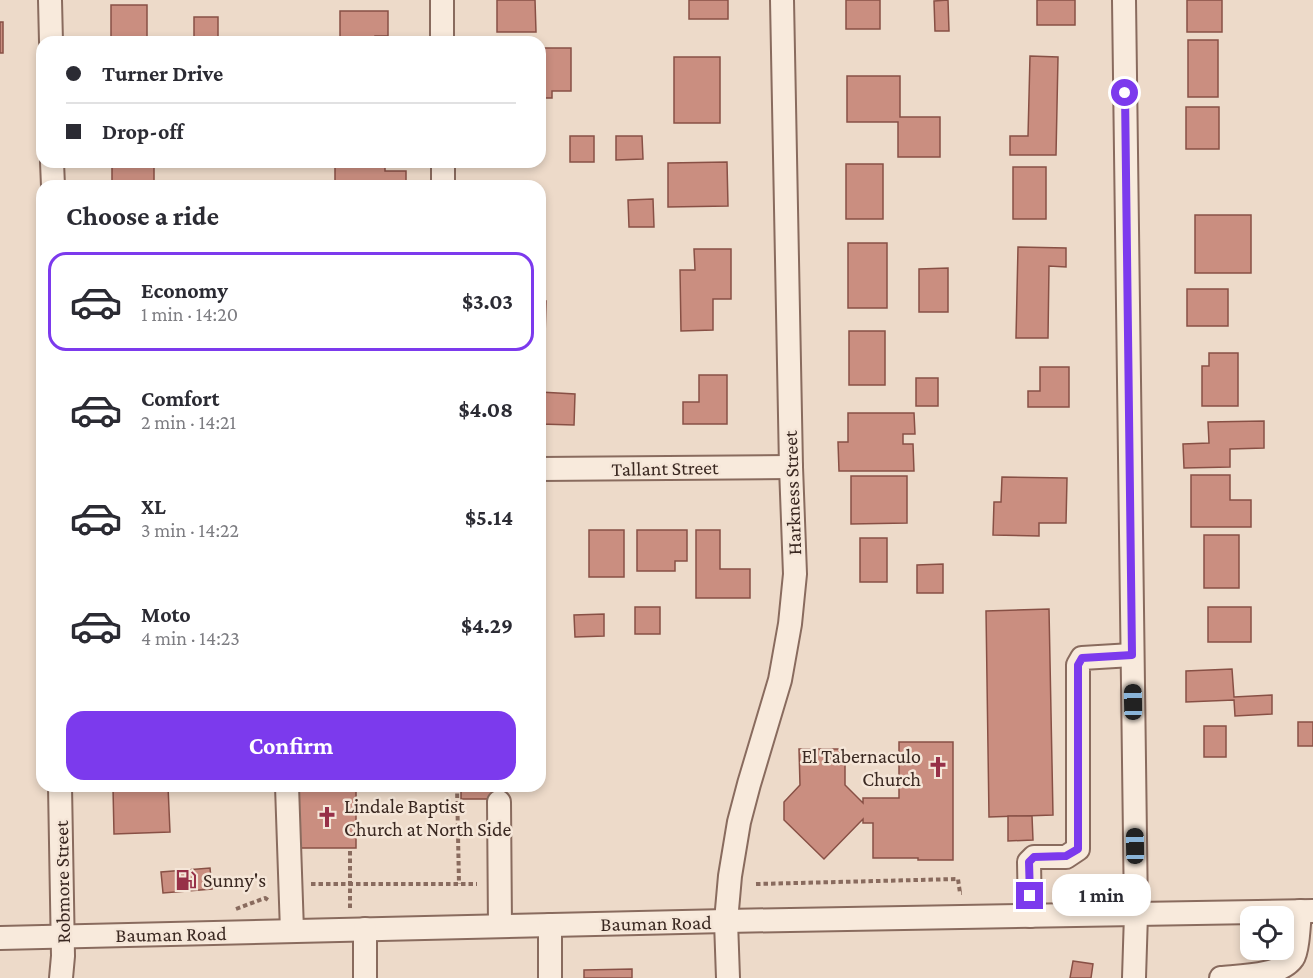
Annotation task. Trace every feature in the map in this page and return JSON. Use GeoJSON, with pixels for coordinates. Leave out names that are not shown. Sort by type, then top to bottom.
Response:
{"type":"FeatureCollection","features":[{"type":"Feature","properties":{"kind":"street"},"geometry":{"type":"LineString","coordinates":[[50,0],[51,36]]}},
{"type":"Feature","properties":{"kind":"street"},"geometry":{"type":"LineString","coordinates":[[442,0],[442,36]]}},
{"type":"Feature","properties":{"kind":"street","name":"Harkness Street"},"geometry":{"type":"LineString","coordinates":[[728,978],[726,921],[730,876],[739,822],[780,680],[790,624],[795,574],[782,0]]}},
{"type":"Feature","properties":{"kind":"street"},"geometry":{"type":"LineString","coordinates":[[1124,0],[1136,914],[1134,978]]}},
{"type":"Feature","properties":{"kind":"street","name":"Tallant Street"},"geometry":{"type":"LineString","coordinates":[[546,469],[791,467]]}},
{"type":"Feature","properties":{"kind":"street"},"geometry":{"type":"LineString","coordinates":[[1030,916],[1029,862],[1034,857],[1066,856],[1078,849],[1078,665],[1082,658],[1132,655]]}},
{"type":"Feature","properties":{"kind":"street","name":"Robmore Street"},"geometry":{"type":"LineString","coordinates":[[60,792],[63,956],[61,978]]}},
{"type":"Feature","properties":{"kind":"street"},"geometry":{"type":"LineString","coordinates":[[287,792],[292,931]]}},
{"type":"Feature","properties":{"kind":"street"},"geometry":{"type":"LineString","coordinates":[[499,802],[500,926]]}},
{"type":"Feature","properties":{"kind":"street"},"geometry":{"type":"LineString","coordinates":[[1221,978],[1270,972],[1281,968],[1293,958],[1307,911]]}},
{"type":"Feature","properties":{"kind":"street","name":"Bauman Road"},"geometry":{"type":"LineString","coordinates":[[0,938],[726,921],[1307,911]]}},
{"type":"Feature","properties":{"kind":"street"},"geometry":{"type":"LineString","coordinates":[[550,925],[550,978]]}},
{"type":"Feature","properties":{"kind":"street"},"geometry":{"type":"LineString","coordinates":[[357,930],[365,978]]}},
{"type":"Feature","properties":{"kind":"path"},"geometry":{"type":"LineString","coordinates":[[457,792],[459,884]]}},
{"type":"Feature","properties":{"kind":"path"},"geometry":{"type":"LineString","coordinates":[[350,848],[351,883],[357,930]]}},
{"type":"Feature","properties":{"kind":"path"},"geometry":{"type":"LineString","coordinates":[[756,884],[958,879],[960,893],[971,894]]}},
{"type":"Feature","properties":{"kind":"path"},"geometry":{"type":"LineString","coordinates":[[290,885],[478,884]]}},
{"type":"Feature","properties":{"kind":"path"},"geometry":{"type":"LineString","coordinates":[[226,913],[265,898],[270,902]]}},
{"type":"Feature","properties":{"kind":"building"},"geometry":{"type":"Polygon","coordinates":[[[497,0],[535,0],[536,32],[497,32],[497,0]]]}},
{"type":"Feature","properties":{"kind":"building"},"geometry":{"type":"Polygon","coordinates":[[[689,0],[728,0],[728,19],[689,19],[689,0]]]}},
{"type":"Feature","properties":{"kind":"building"},"geometry":{"type":"Polygon","coordinates":[[[846,0],[880,0],[880,29],[846,29],[846,0]]]}},
{"type":"Feature","properties":{"kind":"building"},"geometry":{"type":"Polygon","coordinates":[[[948,0],[949,31],[935,31],[934,1],[948,0]]]}},
{"type":"Feature","properties":{"kind":"building"},"geometry":{"type":"Polygon","coordinates":[[[1037,0],[1075,0],[1075,25],[1037,25],[1037,0]]]}},
{"type":"Feature","properties":{"kind":"building"},"geometry":{"type":"Polygon","coordinates":[[[1187,0],[1222,0],[1222,32],[1187,32],[1187,0]]]}},
{"type":"Feature","properties":{"kind":"building"},"geometry":{"type":"Polygon","coordinates":[[[111,5],[147,5],[147,36],[111,36],[111,5]]]}},
{"type":"Feature","properties":{"kind":"building"},"geometry":{"type":"Polygon","coordinates":[[[340,11],[388,11],[388,36],[340,36],[340,11]]]}},
{"type":"Feature","properties":{"kind":"building"},"geometry":{"type":"Polygon","coordinates":[[[194,17],[218,17],[218,36],[194,36],[194,17]]]}},
{"type":"Feature","properties":{"kind":"building"},"geometry":{"type":"Polygon","coordinates":[[[0,22],[3,22],[3,53],[0,53],[0,22]]]}},
{"type":"Feature","properties":{"kind":"building"},"geometry":{"type":"Polygon","coordinates":[[[1188,40],[1218,40],[1218,97],[1188,97],[1188,40]]]}},
{"type":"Feature","properties":{"kind":"building"},"geometry":{"type":"Polygon","coordinates":[[[546,48],[571,48],[571,91],[552,91],[552,98],[546,98],[546,48]]]}},
{"type":"Feature","properties":{"kind":"building"},"geometry":{"type":"Polygon","coordinates":[[[1030,56],[1058,57],[1056,155],[1010,155],[1010,136],[1028,136],[1030,56]]]}},
{"type":"Feature","properties":{"kind":"building"},"geometry":{"type":"Polygon","coordinates":[[[674,57],[720,57],[720,123],[674,123],[674,57]]]}},
{"type":"Feature","properties":{"kind":"building"},"geometry":{"type":"Polygon","coordinates":[[[847,76],[900,76],[900,117],[940,117],[940,157],[898,157],[898,122],[847,122],[847,76]]]}},
{"type":"Feature","properties":{"kind":"building"},"geometry":{"type":"Polygon","coordinates":[[[1186,107],[1219,107],[1219,149],[1186,149],[1186,107]]]}},
{"type":"Feature","properties":{"kind":"building"},"geometry":{"type":"Polygon","coordinates":[[[570,136],[594,136],[594,162],[570,162],[570,136]]]}},
{"type":"Feature","properties":{"kind":"building"},"geometry":{"type":"Polygon","coordinates":[[[616,136],[642,136],[643,159],[616,160],[616,136]]]}},
{"type":"Feature","properties":{"kind":"building"},"geometry":{"type":"Polygon","coordinates":[[[727,162],[728,206],[668,207],[668,163],[727,162]]]}},
{"type":"Feature","properties":{"kind":"building"},"geometry":{"type":"Polygon","coordinates":[[[846,164],[883,164],[883,219],[846,219],[846,164]]]}},
{"type":"Feature","properties":{"kind":"building"},"geometry":{"type":"Polygon","coordinates":[[[1013,167],[1046,167],[1046,219],[1013,219],[1013,167]]]}},
{"type":"Feature","properties":{"kind":"building"},"geometry":{"type":"Polygon","coordinates":[[[112,168],[154,168],[154,180],[112,180],[112,168]]]}},
{"type":"Feature","properties":{"kind":"building"},"geometry":{"type":"Polygon","coordinates":[[[335,168],[385,168],[385,171],[406,171],[406,180],[335,180],[335,168]]]}},
{"type":"Feature","properties":{"kind":"building"},"geometry":{"type":"Polygon","coordinates":[[[653,199],[654,227],[629,227],[628,200],[653,199]]]}},
{"type":"Feature","properties":{"kind":"building"},"geometry":{"type":"Polygon","coordinates":[[[1195,215],[1251,215],[1251,273],[1195,273],[1195,215]]]}},
{"type":"Feature","properties":{"kind":"building"},"geometry":{"type":"Polygon","coordinates":[[[848,243],[887,243],[887,308],[848,308],[848,243]]]}},
{"type":"Feature","properties":{"kind":"building"},"geometry":{"type":"Polygon","coordinates":[[[1018,247],[1066,248],[1066,267],[1049,266],[1048,338],[1016,338],[1018,247]]]}},
{"type":"Feature","properties":{"kind":"building"},"geometry":{"type":"Polygon","coordinates":[[[694,249],[731,249],[731,299],[713,299],[713,330],[681,331],[680,270],[695,270],[694,249]]]}},
{"type":"Feature","properties":{"kind":"building"},"geometry":{"type":"Polygon","coordinates":[[[948,268],[948,312],[919,312],[919,269],[948,268]]]}},
{"type":"Feature","properties":{"kind":"building"},"geometry":{"type":"Polygon","coordinates":[[[1187,289],[1228,289],[1228,326],[1187,326],[1187,289]]]}},
{"type":"Feature","properties":{"kind":"building"},"geometry":{"type":"Polygon","coordinates":[[[849,331],[885,331],[885,385],[849,385],[849,331]]]}},
{"type":"Feature","properties":{"kind":"building"},"geometry":{"type":"Polygon","coordinates":[[[1209,353],[1238,353],[1238,406],[1202,406],[1202,366],[1209,366],[1209,353]]]}},
{"type":"Feature","properties":{"kind":"building"},"geometry":{"type":"Polygon","coordinates":[[[1040,367],[1069,367],[1069,407],[1028,407],[1028,391],[1040,391],[1040,367]]]}},
{"type":"Feature","properties":{"kind":"building"},"geometry":{"type":"Polygon","coordinates":[[[699,375],[727,375],[727,424],[683,424],[683,402],[699,402],[699,375]]]}},
{"type":"Feature","properties":{"kind":"building"},"geometry":{"type":"Polygon","coordinates":[[[916,378],[938,378],[938,406],[916,406],[916,378]]]}},
{"type":"Feature","properties":{"kind":"building"},"geometry":{"type":"Polygon","coordinates":[[[546,392],[575,394],[574,425],[546,424],[546,392]]]}},
{"type":"Feature","properties":{"kind":"building"},"geometry":{"type":"Polygon","coordinates":[[[848,413],[914,413],[915,434],[903,434],[903,444],[913,444],[914,471],[839,471],[838,442],[848,442],[848,413]]]}},
{"type":"Feature","properties":{"kind":"building"},"geometry":{"type":"Polygon","coordinates":[[[1264,421],[1264,448],[1230,449],[1230,467],[1184,468],[1183,444],[1209,443],[1208,422],[1264,421]]]}},
{"type":"Feature","properties":{"kind":"building"},"geometry":{"type":"Polygon","coordinates":[[[1191,475],[1230,475],[1230,500],[1251,500],[1251,527],[1191,527],[1191,475]]]}},
{"type":"Feature","properties":{"kind":"building"},"geometry":{"type":"Polygon","coordinates":[[[851,476],[907,476],[907,523],[851,524],[851,476]]]}},
{"type":"Feature","properties":{"kind":"building"},"geometry":{"type":"Polygon","coordinates":[[[1002,477],[1067,478],[1066,523],[1039,523],[1039,536],[993,535],[994,502],[1001,502],[1002,477]]]}},
{"type":"Feature","properties":{"kind":"building"},"geometry":{"type":"Polygon","coordinates":[[[589,530],[624,530],[624,577],[589,577],[589,530]]]}},
{"type":"Feature","properties":{"kind":"building"},"geometry":{"type":"Polygon","coordinates":[[[637,530],[687,530],[687,561],[675,561],[675,571],[637,571],[637,530]]]}},
{"type":"Feature","properties":{"kind":"building"},"geometry":{"type":"Polygon","coordinates":[[[696,530],[720,530],[720,569],[750,569],[750,598],[696,598],[696,530]]]}},
{"type":"Feature","properties":{"kind":"building"},"geometry":{"type":"Polygon","coordinates":[[[1204,535],[1239,535],[1239,588],[1204,588],[1204,535]]]}},
{"type":"Feature","properties":{"kind":"building"},"geometry":{"type":"Polygon","coordinates":[[[860,538],[887,538],[887,582],[860,582],[860,538]]]}},
{"type":"Feature","properties":{"kind":"building"},"geometry":{"type":"Polygon","coordinates":[[[943,564],[943,593],[917,593],[917,565],[943,564]]]}},
{"type":"Feature","properties":{"kind":"building"},"geometry":{"type":"Polygon","coordinates":[[[635,607],[660,607],[660,634],[635,634],[635,607]]]}},
{"type":"Feature","properties":{"kind":"building"},"geometry":{"type":"Polygon","coordinates":[[[1208,607],[1251,607],[1251,642],[1208,642],[1208,607]]]}},
{"type":"Feature","properties":{"kind":"building"},"geometry":{"type":"Polygon","coordinates":[[[1049,609],[1053,815],[989,817],[986,611],[1049,609]]]}},
{"type":"Feature","properties":{"kind":"building"},"geometry":{"type":"Polygon","coordinates":[[[604,614],[604,636],[575,637],[574,615],[604,614]]]}},
{"type":"Feature","properties":{"kind":"building"},"geometry":{"type":"Polygon","coordinates":[[[1232,669],[1234,697],[1272,695],[1272,714],[1235,716],[1234,700],[1186,702],[1186,671],[1232,669]]]}},
{"type":"Feature","properties":{"kind":"building"},"geometry":{"type":"Polygon","coordinates":[[[1298,722],[1313,722],[1313,746],[1298,746],[1298,722]]]}},
{"type":"Feature","properties":{"kind":"building"},"geometry":{"type":"Polygon","coordinates":[[[1204,726],[1226,726],[1226,757],[1204,757],[1204,726]]]}},
{"type":"Feature","properties":{"kind":"building"},"geometry":{"type":"Polygon","coordinates":[[[899,742],[953,742],[953,860],[873,858],[873,823],[863,823],[863,819],[824,859],[784,820],[784,802],[800,785],[799,749],[845,749],[845,785],[863,803],[863,798],[899,798],[899,742]]]}},
{"type":"Feature","properties":{"kind":"building"},"geometry":{"type":"Polygon","coordinates":[[[113,792],[168,792],[170,832],[114,834],[113,792]]]}},
{"type":"Feature","properties":{"kind":"building","name":"Lindale Baptist Church at North Side"},"geometry":{"type":"Polygon","coordinates":[[[297,792],[356,792],[356,848],[297,848],[297,792]]]}},
{"type":"Feature","properties":{"kind":"building"},"geometry":{"type":"Polygon","coordinates":[[[461,792],[497,792],[497,799],[461,799],[461,792]]]}},
{"type":"Feature","properties":{"kind":"building"},"geometry":{"type":"Polygon","coordinates":[[[1008,816],[1032,816],[1033,840],[1008,841],[1008,816]]]}},
{"type":"Feature","properties":{"kind":"building","name":"Sunny's"},"geometry":{"type":"Polygon","coordinates":[[[210,868],[212,889],[163,893],[161,872],[210,868]]]}},
{"type":"Feature","properties":{"kind":"building"},"geometry":{"type":"Polygon","coordinates":[[[1073,961],[1093,964],[1091,978],[1070,978],[1073,961]]]}},
{"type":"Feature","properties":{"kind":"building"},"geometry":{"type":"Polygon","coordinates":[[[632,969],[632,978],[584,978],[584,970],[632,969]]]}},
{"type":"Feature","properties":{"kind":"place","name":"El Tabernaculo Church"},"geometry":{"type":"Point","coordinates":[938,767]}},
{"type":"Feature","properties":{"kind":"place","name":"Lindale Baptist Church at North Side"},"geometry":{"type":"Point","coordinates":[327,817]}},
{"type":"Feature","properties":{"kind":"place","name":"Sunny's"},"geometry":{"type":"Point","coordinates":[186,880]}},
{"type":"Feature","properties":{"kind":"route"},"geometry":{"type":"LineString","coordinates":[[1030,896],[1029,862],[1034,857],[1066,856],[1078,849],[1078,665],[1082,658],[1132,655],[1125,93]]}}]}
